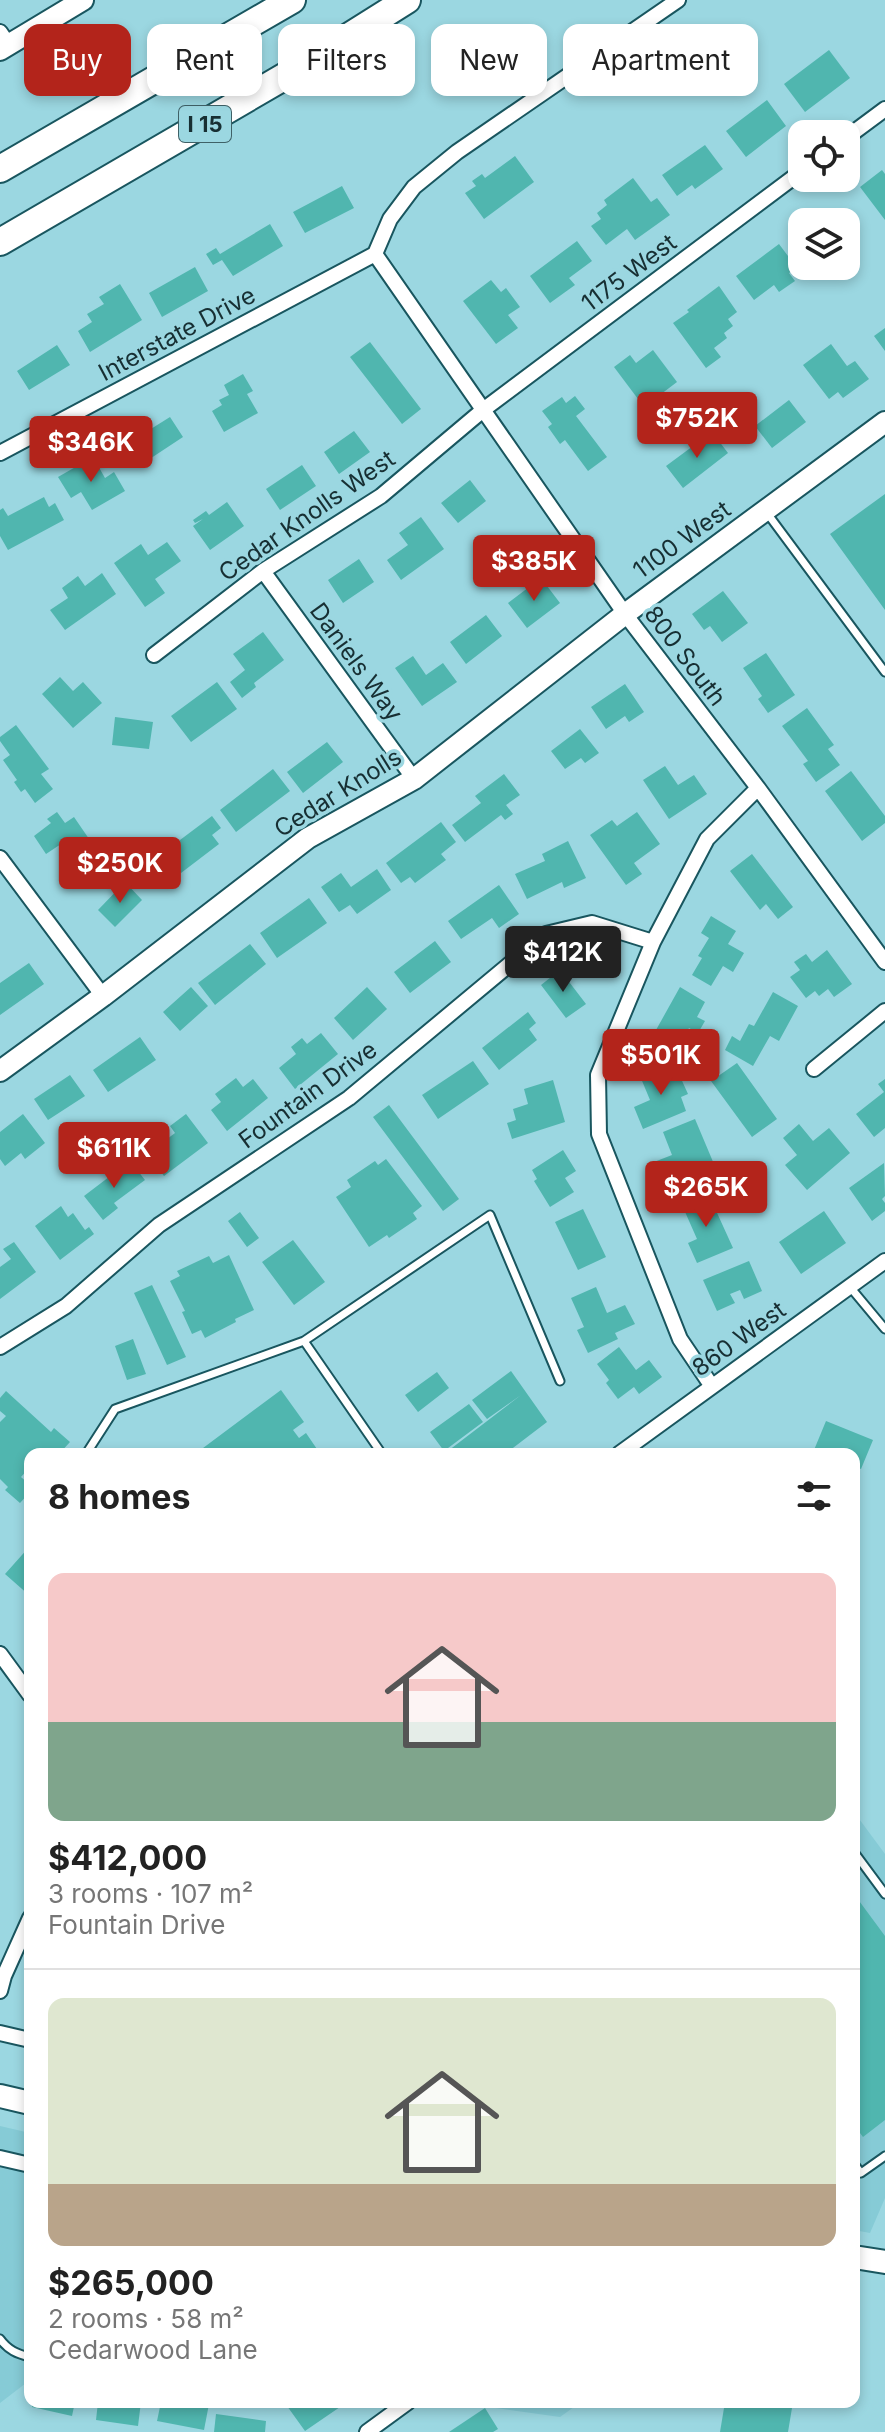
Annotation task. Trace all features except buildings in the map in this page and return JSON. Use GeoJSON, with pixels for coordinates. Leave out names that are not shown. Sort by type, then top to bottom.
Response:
{"type":"FeatureCollection","features":[{"type":"Feature","properties":{"kind":"highway","name":"I 15"},"geometry":{"type":"LineString","coordinates":[[0,169],[292,0]]}},
{"type":"Feature","properties":{"kind":"highway","name":"I 15"},"geometry":{"type":"LineString","coordinates":[[0,242],[281,79],[407,0]]}},
{"type":"Feature","properties":{"kind":"main road"},"geometry":{"type":"LineString","coordinates":[[0,2096],[24,2102]]}},
{"type":"Feature","properties":{"kind":"main road"},"geometry":{"type":"LineString","coordinates":[[860,2258],[885,2262]]}},
{"type":"Feature","properties":{"kind":"street"},"geometry":{"type":"LineString","coordinates":[[3,42],[83,0]]}},
{"type":"Feature","properties":{"kind":"street"},"geometry":{"type":"LineString","coordinates":[[375,254],[390,219],[414,187],[457,152],[678,0]]}},
{"type":"Feature","properties":{"kind":"street"},"geometry":{"type":"LineString","coordinates":[[860,128],[885,109]]}},
{"type":"Feature","properties":{"kind":"street","name":"1175 West"},"geometry":{"type":"LineString","coordinates":[[483,410],[788,181]]}},
{"type":"Feature","properties":{"kind":"street","name":"800 South"},"geometry":{"type":"LineString","coordinates":[[375,254],[625,614],[758,788],[885,962]]}},
{"type":"Feature","properties":{"kind":"street","name":"Interstate Drive"},"geometry":{"type":"LineString","coordinates":[[0,453],[375,254]]}},
{"type":"Feature","properties":{"kind":"street","name":"Cedar Knolls West"},"geometry":{"type":"LineString","coordinates":[[154,655],[263,571],[381,496],[483,410]]}},
{"type":"Feature","properties":{"kind":"street","name":"1100 West"},"geometry":{"type":"LineString","coordinates":[[625,614],[885,422]]}},
{"type":"Feature","properties":{"kind":"street","name":"Daniels Way"},"geometry":{"type":"LineString","coordinates":[[263,571],[414,779]]}},
{"type":"Feature","properties":{"kind":"street","name":"Cedar Knolls"},"geometry":{"type":"LineString","coordinates":[[0,1071],[308,838],[414,779],[625,614]]}},
{"type":"Feature","properties":{"kind":"street"},"geometry":{"type":"LineString","coordinates":[[711,1385],[680,1339],[599,1134],[598,1075],[653,942],[707,839],[758,788]]}},
{"type":"Feature","properties":{"kind":"street"},"geometry":{"type":"LineString","coordinates":[[0,858],[103,996]]}},
{"type":"Feature","properties":{"kind":"street","name":"Fountain Drive"},"geometry":{"type":"LineString","coordinates":[[0,1347],[66,1306],[159,1225],[349,1098],[546,934],[592,923],[653,942]]}},
{"type":"Feature","properties":{"kind":"street"},"geometry":{"type":"LineString","coordinates":[[814,1069],[885,1011]]}},
{"type":"Feature","properties":{"kind":"street","name":"860 West"},"geometry":{"type":"LineString","coordinates":[[627,1448],[885,1261]]}},
{"type":"Feature","properties":{"kind":"street"},"geometry":{"type":"LineString","coordinates":[[0,1654],[24,1687]]}},
{"type":"Feature","properties":{"kind":"street"},"geometry":{"type":"LineString","coordinates":[[0,1991],[24,1931]]}},
{"type":"Feature","properties":{"kind":"street"},"geometry":{"type":"LineString","coordinates":[[0,2033],[24,2039]]}},
{"type":"Feature","properties":{"kind":"street"},"geometry":{"type":"LineString","coordinates":[[0,2158],[24,2164]]}},
{"type":"Feature","properties":{"kind":"street"},"geometry":{"type":"LineString","coordinates":[[367,2432],[400,2408]]}},
{"type":"Feature","properties":{"kind":"lane"},"geometry":{"type":"LineString","coordinates":[[765,511],[885,672]]}},
{"type":"Feature","properties":{"kind":"lane"},"geometry":{"type":"LineString","coordinates":[[90,1448],[115,1409],[304,1341],[490,1215],[560,1381]]}},
{"type":"Feature","properties":{"kind":"lane"},"geometry":{"type":"LineString","coordinates":[[850,1287],[885,1329]]}},
{"type":"Feature","properties":{"kind":"lane"},"geometry":{"type":"LineString","coordinates":[[304,1341],[378,1448]]}},
{"type":"Feature","properties":{"kind":"lane"},"geometry":{"type":"LineString","coordinates":[[860,1860],[885,1894]]}},
{"type":"Feature","properties":{"kind":"lane"},"geometry":{"type":"LineString","coordinates":[[860,2172],[885,2156]]}},
{"type":"Feature","properties":{"kind":"lane"},"geometry":{"type":"LineString","coordinates":[[0,2339],[6,2347],[24,2356]]}},
{"type":"Feature","properties":{"kind":"shaded area"},"geometry":{"type":"Polygon","coordinates":[[[860,1820],[885,1854],[885,2198],[870,2233],[860,2231],[860,1820]]]}},
{"type":"Feature","properties":{"kind":"shaded area"},"geometry":{"type":"Polygon","coordinates":[[[0,2126],[24,2132],[24,2385],[0,2403],[0,2126]]]}},
{"type":"Feature","properties":{"kind":"shaded area"},"geometry":{"type":"Polygon","coordinates":[[[495,2408],[573,2408],[560,2417],[495,2408]]]}}]}
